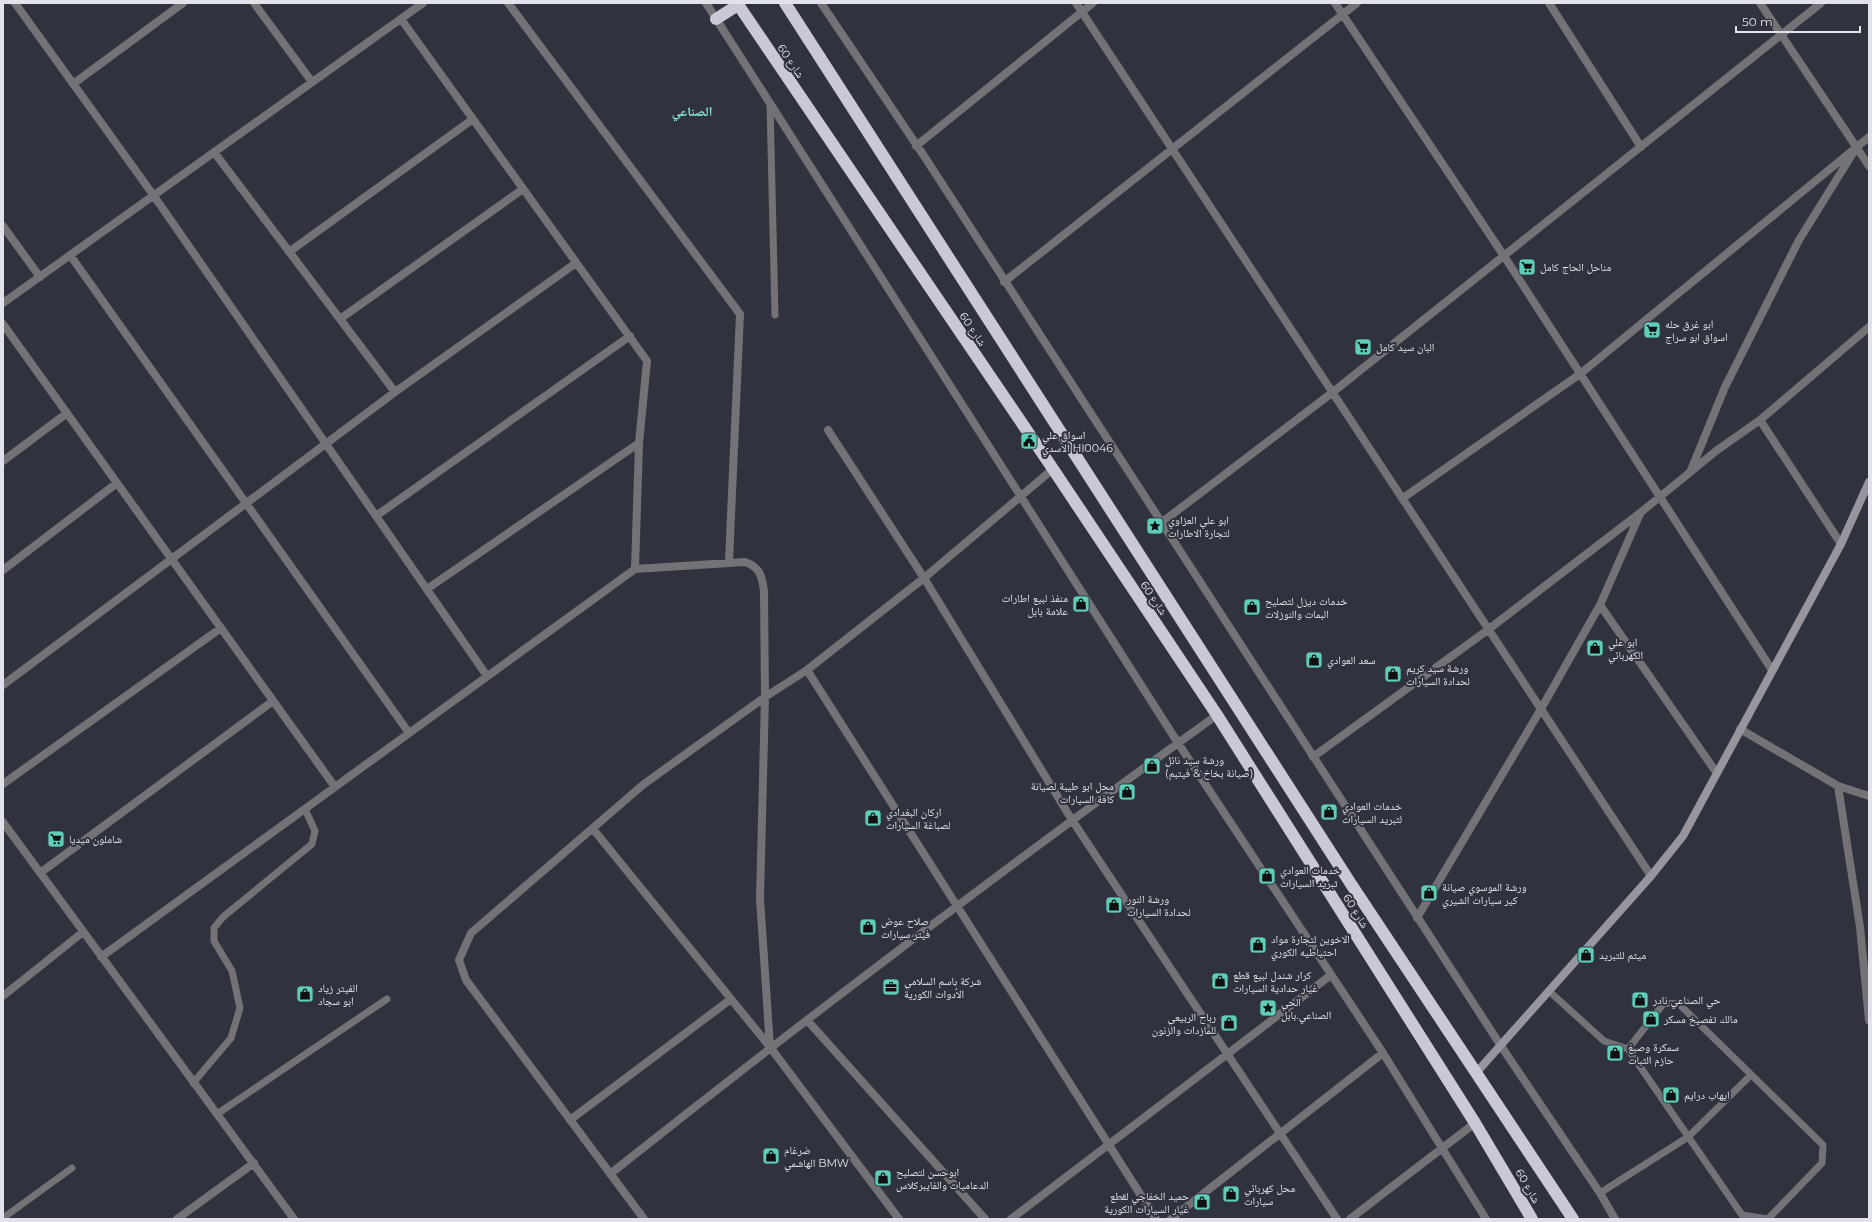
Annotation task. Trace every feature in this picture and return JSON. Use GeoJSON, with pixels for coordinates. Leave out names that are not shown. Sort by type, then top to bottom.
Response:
{"type":"FeatureCollection","features":[{"type":"Feature","properties":{"kind":"highway","name":"شارع 60"},"geometry":{"type":"LineString","coordinates":[[785,3],[1351,884],[1573,1219]]}},
{"type":"Feature","properties":{"kind":"highway"},"geometry":{"type":"LineString","coordinates":[[716,19],[737,4]]}},
{"type":"Feature","properties":{"kind":"highway","name":"شارع 60"},"geometry":{"type":"LineString","coordinates":[[737,4],[1053,469],[1217,715],[1475,1123],[1532,1219]]}},
{"type":"Feature","properties":{"kind":"street"},"geometry":{"type":"LineString","coordinates":[[15,3],[154,196],[488,676]]}},
{"type":"Feature","properties":{"kind":"street"},"geometry":{"type":"LineString","coordinates":[[73,84],[183,3]]}},
{"type":"Feature","properties":{"kind":"street"},"geometry":{"type":"LineString","coordinates":[[254,3],[312,82]]}},
{"type":"Feature","properties":{"kind":"street"},"geometry":{"type":"LineString","coordinates":[[508,3],[740,314],[728,561]]}},
{"type":"Feature","properties":{"kind":"street"},"geometry":{"type":"LineString","coordinates":[[706,3],[1178,743],[1383,1053],[1486,1219]]}},
{"type":"Feature","properties":{"kind":"street"},"geometry":{"type":"LineString","coordinates":[[821,3],[916,146],[1501,1046],[1600,1193],[1615,1219]]}},
{"type":"Feature","properties":{"kind":"street"},"geometry":{"type":"LineString","coordinates":[[1076,3],[1651,876]]}},
{"type":"Feature","properties":{"kind":"street"},"geometry":{"type":"LineString","coordinates":[[916,146],[1093,3]]}},
{"type":"Feature","properties":{"kind":"street"},"geometry":{"type":"LineString","coordinates":[[1335,3],[1504,256],[1772,670]]}},
{"type":"Feature","properties":{"kind":"street"},"geometry":{"type":"LineString","coordinates":[[1004,282],[1357,3]]}},
{"type":"Feature","properties":{"kind":"street"},"geometry":{"type":"LineString","coordinates":[[1549,3],[1641,147]]}},
{"type":"Feature","properties":{"kind":"street"},"geometry":{"type":"LineString","coordinates":[[1760,3],[1869,166]]}},
{"type":"Feature","properties":{"kind":"street"},"geometry":{"type":"LineString","coordinates":[[1161,523],[1333,392],[1821,3]]}},
{"type":"Feature","properties":{"kind":"street"},"geometry":{"type":"LineString","coordinates":[[3,304],[401,19],[417,5]]}},
{"type":"Feature","properties":{"kind":"street"},"geometry":{"type":"LineString","coordinates":[[401,19],[647,361],[639,443],[635,569]]}},
{"type":"Feature","properties":{"kind":"street"},"geometry":{"type":"LineString","coordinates":[[289,252],[473,119]]}},
{"type":"Feature","properties":{"kind":"street"},"geometry":{"type":"LineString","coordinates":[[1403,498],[1580,374],[1869,137]]}},
{"type":"Feature","properties":{"kind":"street"},"geometry":{"type":"LineString","coordinates":[[1691,471],[1725,387],[1799,240],[1856,148]]}},
{"type":"Feature","properties":{"kind":"street"},"geometry":{"type":"LineString","coordinates":[[214,152],[395,392]]}},
{"type":"Feature","properties":{"kind":"street"},"geometry":{"type":"LineString","coordinates":[[340,319],[523,189]]}},
{"type":"Feature","properties":{"kind":"street"},"geometry":{"type":"LineString","coordinates":[[3,226],[40,277]]}},
{"type":"Feature","properties":{"kind":"street"},"geometry":{"type":"LineString","coordinates":[[70,255],[409,733]]}},
{"type":"Feature","properties":{"kind":"street"},"geometry":{"type":"LineString","coordinates":[[3,685],[246,503],[328,444],[395,392],[576,263]]}},
{"type":"Feature","properties":{"kind":"street"},"geometry":{"type":"LineString","coordinates":[[3,324],[335,787]]}},
{"type":"Feature","properties":{"kind":"street"},"geometry":{"type":"LineString","coordinates":[[1313,757],[1489,629],[1640,513],[1691,471],[1760,420],[1869,327]]}},
{"type":"Feature","properties":{"kind":"street"},"geometry":{"type":"LineString","coordinates":[[376,516],[630,336]]}},
{"type":"Feature","properties":{"kind":"street"},"geometry":{"type":"LineString","coordinates":[[3,462],[67,413]]}},
{"type":"Feature","properties":{"kind":"street"},"geometry":{"type":"LineString","coordinates":[[1760,420],[1841,544]]}},
{"type":"Feature","properties":{"kind":"street"},"geometry":{"type":"LineString","coordinates":[[828,430],[924,578],[1072,820],[1337,1219]]}},
{"type":"Feature","properties":{"kind":"street"},"geometry":{"type":"LineString","coordinates":[[427,589],[639,443]]}},
{"type":"Feature","properties":{"kind":"street"},"geometry":{"type":"LineString","coordinates":[[644,1219],[466,980],[459,960],[471,933],[644,784],[765,697],[807,670],[924,578],[1053,469]]}},
{"type":"Feature","properties":{"kind":"street"},"geometry":{"type":"LineString","coordinates":[[1476,1073],[1651,876],[1683,836],[1716,772],[1841,544],[1869,482]]}},
{"type":"Feature","properties":{"kind":"street"},"geometry":{"type":"LineString","coordinates":[[3,570],[117,483]]}},
{"type":"Feature","properties":{"kind":"street"},"geometry":{"type":"LineString","coordinates":[[1418,918],[1541,709],[1600,604],[1640,513]]}},
{"type":"Feature","properties":{"kind":"street"},"geometry":{"type":"LineString","coordinates":[[101,957],[635,569],[728,561],[745,562],[752,564],[762,576],[764,591],[765,697],[760,899],[770,1047]]}},
{"type":"Feature","properties":{"kind":"street"},"geometry":{"type":"LineString","coordinates":[[1600,604],[1716,772]]}},
{"type":"Feature","properties":{"kind":"street"},"geometry":{"type":"LineString","coordinates":[[3,784],[221,628]]}},
{"type":"Feature","properties":{"kind":"street"},"geometry":{"type":"LineString","coordinates":[[807,670],[958,905],[1156,1219]]}},
{"type":"Feature","properties":{"kind":"street"},"geometry":{"type":"LineString","coordinates":[[40,873],[273,701]]}},
{"type":"Feature","properties":{"kind":"street"},"geometry":{"type":"LineString","coordinates":[[610,1174],[770,1047],[1072,820],[1217,715]]}},
{"type":"Feature","properties":{"kind":"street"},"geometry":{"type":"LineString","coordinates":[[1740,729],[1838,786],[1869,796]]}},
{"type":"Feature","properties":{"kind":"street"},"geometry":{"type":"LineString","coordinates":[[1838,786],[1860,927],[1869,1020]]}},
{"type":"Feature","properties":{"kind":"street"},"geometry":{"type":"LineString","coordinates":[[3,822],[193,1083],[254,1162],[294,1219]]}},
{"type":"Feature","properties":{"kind":"street"},"geometry":{"type":"LineString","coordinates":[[593,829],[770,1047],[899,1219]]}},
{"type":"Feature","properties":{"kind":"street"},"geometry":{"type":"LineString","coordinates":[[3,996],[83,932]]}},
{"type":"Feature","properties":{"kind":"street"},"geometry":{"type":"LineString","coordinates":[[1011,1219],[1109,1146],[1331,975]]}},
{"type":"Feature","properties":{"kind":"street"},"geometry":{"type":"LineString","coordinates":[[570,1120],[731,999]]}},
{"type":"Feature","properties":{"kind":"street"},"geometry":{"type":"LineString","coordinates":[[807,1020],[985,1219]]}},
{"type":"Feature","properties":{"kind":"street"},"geometry":{"type":"LineString","coordinates":[[1171,1219],[1383,1053]]}},
{"type":"Feature","properties":{"kind":"street"},"geometry":{"type":"LineString","coordinates":[[1350,1219],[1475,1123]]}},
{"type":"Feature","properties":{"kind":"street"},"geometry":{"type":"LineString","coordinates":[[177,1219],[254,1162]]}},
{"type":"Feature","properties":{"kind":"lane"},"geometry":{"type":"LineString","coordinates":[[770,104],[775,315]]}},
{"type":"Feature","properties":{"kind":"lane"},"geometry":{"type":"LineString","coordinates":[[193,1083],[231,1038],[240,1008],[232,971],[214,941],[214,928],[224,917],[312,844],[315,832],[305,809]]}},
{"type":"Feature","properties":{"kind":"lane"},"geometry":{"type":"LineString","coordinates":[[1548,991],[1604,1041],[1628,1049],[1742,1216],[1768,1219],[1822,1163],[1823,1145],[1679,1004],[1664,1003],[1628,1049]]}},
{"type":"Feature","properties":{"kind":"lane"},"geometry":{"type":"LineString","coordinates":[[217,1114],[387,999]]}},
{"type":"Feature","properties":{"kind":"lane"},"geometry":{"type":"LineString","coordinates":[[1600,1193],[1688,1137],[1751,1074]]}},
{"type":"Feature","properties":{"kind":"lane"},"geometry":{"type":"LineString","coordinates":[[3,1218],[72,1168]]}},
{"type":"Feature","properties":{"kind":"place","name":"مناحل الحاج كامل"},"geometry":{"type":"Point","coordinates":[1527,267]}},
{"type":"Feature","properties":{"kind":"place","name":"ابو غرق حله اسواق ابو سراج"},"geometry":{"type":"Point","coordinates":[1652,330]}},
{"type":"Feature","properties":{"kind":"place","name":"البان سيد كامل"},"geometry":{"type":"Point","coordinates":[1363,347]}},
{"type":"Feature","properties":{"kind":"place","name":"اسواق علي الاسدي Hl0046"},"geometry":{"type":"Point","coordinates":[1029,441]}},
{"type":"Feature","properties":{"kind":"place","name":"ابو علي العزاوي لتجارة الاطارات"},"geometry":{"type":"Point","coordinates":[1155,526]}},
{"type":"Feature","properties":{"kind":"place","name":"منفذ لبيع اطارات علامة بابل"},"geometry":{"type":"Point","coordinates":[1081,604]}},
{"type":"Feature","properties":{"kind":"place","name":"خدمات ديزل لتصليح البمات والنوزلات"},"geometry":{"type":"Point","coordinates":[1252,607]}},
{"type":"Feature","properties":{"kind":"place","name":"ابو علي الكهربائي"},"geometry":{"type":"Point","coordinates":[1595,648]}},
{"type":"Feature","properties":{"kind":"place","name":"سعد العوادي"},"geometry":{"type":"Point","coordinates":[1314,660]}},
{"type":"Feature","properties":{"kind":"place","name":"ورشة سيد كريم لحدادة السيارات"},"geometry":{"type":"Point","coordinates":[1393,674]}},
{"type":"Feature","properties":{"kind":"place","name":"ورشة سيد نائل (صيانة بخاخ & فيتبم)"},"geometry":{"type":"Point","coordinates":[1152,766]}},
{"type":"Feature","properties":{"kind":"place","name":"محل ابو طيبة لصيانة كافة السيارات"},"geometry":{"type":"Point","coordinates":[1127,792]}},
{"type":"Feature","properties":{"kind":"place","name":"خدمات العوادي لتبريد السيارات"},"geometry":{"type":"Point","coordinates":[1329,812]}},
{"type":"Feature","properties":{"kind":"place","name":"اركان البغدادي لصباغة السيارات"},"geometry":{"type":"Point","coordinates":[873,818]}},
{"type":"Feature","properties":{"kind":"place","name":"شاملون ميديا"},"geometry":{"type":"Point","coordinates":[56,839]}},
{"type":"Feature","properties":{"kind":"place","name":"خدمات العوادي تبريد السيارات"},"geometry":{"type":"Point","coordinates":[1267,876]}},
{"type":"Feature","properties":{"kind":"place","name":"ورشة الموسوي صيانة كير سيارات الشيري"},"geometry":{"type":"Point","coordinates":[1429,893]}},
{"type":"Feature","properties":{"kind":"place","name":"ورشة النور لحدادة السيارات"},"geometry":{"type":"Point","coordinates":[1114,905]}},
{"type":"Feature","properties":{"kind":"place","name":"صلاح عوض فيتر سيارات"},"geometry":{"type":"Point","coordinates":[868,927]}},
{"type":"Feature","properties":{"kind":"place","name":"الاخوين لتجارة مواد احتياطيه الكوري"},"geometry":{"type":"Point","coordinates":[1258,945]}},
{"type":"Feature","properties":{"kind":"place","name":"ميثم للتبريد"},"geometry":{"type":"Point","coordinates":[1586,955]}},
{"type":"Feature","properties":{"kind":"place","name":"كرار شندل لبيع قطع غيار حدادية السيارات"},"geometry":{"type":"Point","coordinates":[1220,981]}},
{"type":"Feature","properties":{"kind":"place","name":"شركة باسم السلامي الأدوات الكورية"},"geometry":{"type":"Point","coordinates":[891,987]}},
{"type":"Feature","properties":{"kind":"place","name":"الفيتر زياد ابو سجاد"},"geometry":{"type":"Point","coordinates":[305,994]}},
{"type":"Feature","properties":{"kind":"place","name":"حي الصناعي نادر"},"geometry":{"type":"Point","coordinates":[1640,1000]}},
{"type":"Feature","properties":{"kind":"place","name":"الحي الصناعي.بابل"},"geometry":{"type":"Point","coordinates":[1268,1008]}},
{"type":"Feature","properties":{"kind":"place","name":"مالك تفصيخ مسكر"},"geometry":{"type":"Point","coordinates":[1651,1019]}},
{"type":"Feature","properties":{"kind":"place","name":"رباح الربيعي للمازدات والزنون"},"geometry":{"type":"Point","coordinates":[1229,1023]}},
{"type":"Feature","properties":{"kind":"place","name":"سمكرة وصبغ حازم الثبات"},"geometry":{"type":"Point","coordinates":[1615,1053]}},
{"type":"Feature","properties":{"kind":"place","name":"ايهاب درايم"},"geometry":{"type":"Point","coordinates":[1671,1095]}},
{"type":"Feature","properties":{"kind":"place","name":"ضرغام الهاشمي BMW"},"geometry":{"type":"Point","coordinates":[771,1156]}},
{"type":"Feature","properties":{"kind":"place","name":"ابوحسن لتصليح الدعاميات والفايبركلاس"},"geometry":{"type":"Point","coordinates":[883,1178]}},
{"type":"Feature","properties":{"kind":"place","name":"محل كهربائي سيارات"},"geometry":{"type":"Point","coordinates":[1231,1194]}},
{"type":"Feature","properties":{"kind":"place","name":"حميد الخفاجي لقطع غيار السيارات الكورية"},"geometry":{"type":"Point","coordinates":[1202,1202]}},
{"type":"Feature","properties":{"kind":"district","name":"الصناعي"},"geometry":{"type":"Point","coordinates":[692,111]}}]}
